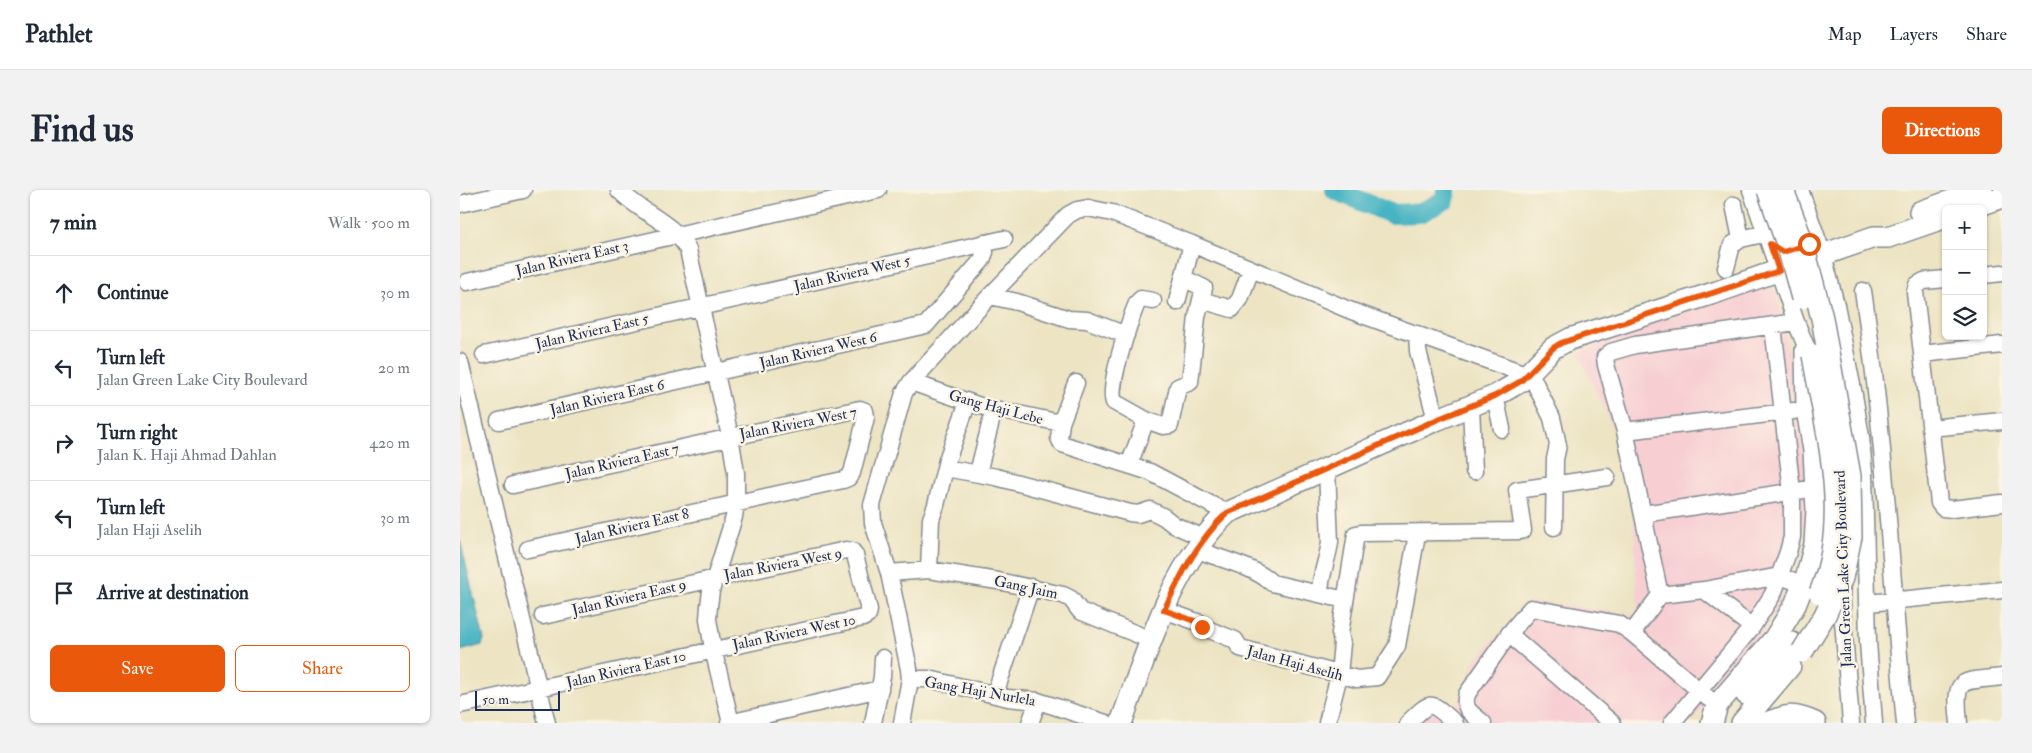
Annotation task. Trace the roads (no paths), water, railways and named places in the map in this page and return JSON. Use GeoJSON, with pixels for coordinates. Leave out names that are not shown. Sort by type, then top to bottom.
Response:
{"type":"FeatureCollection","features":[{"type":"Feature","properties":{"kind":"main road"},"geometry":{"type":"LineString","coordinates":[[1716,717],[1797,648],[1827,576],[1835,535],[1834,477],[1808,319],[1788,247],[1768,190]]}},
{"type":"Feature","properties":{"kind":"main road"},"geometry":{"type":"LineString","coordinates":[[1742,723],[1797,648],[1825,615],[1842,578],[1852,537],[1850,476],[1822,318],[1802,241],[1783,190]]}},
{"type":"Feature","properties":{"kind":"main road"},"geometry":{"type":"LineString","coordinates":[[1874,237],[1882,226],[1982,190]]}},
{"type":"Feature","properties":{"kind":"main road"},"geometry":{"type":"LineString","coordinates":[[1980,205],[2002,197]]}},
{"type":"Feature","properties":{"kind":"main road"},"geometry":{"type":"LineString","coordinates":[[1121,723],[1164,610],[1200,544],[1227,513],[1513,387],[1532,371],[1553,348],[1570,339],[1779,271],[1874,237],[1888,237],[1942,218]]}},
{"type":"Feature","properties":{"kind":"main road"},"geometry":{"type":"LineString","coordinates":[[1716,717],[1775,638],[1795,605],[1805,585],[1815,544],[1817,488],[1807,410],[1806,347]]}},
{"type":"Feature","properties":{"kind":"main road"},"geometry":{"type":"LineString","coordinates":[[1768,723],[1784,716],[1800,716],[1815,723]]}},
{"type":"Feature","properties":{"kind":"street"},"geometry":{"type":"LineString","coordinates":[[460,204],[523,190]]}},
{"type":"Feature","properties":{"kind":"street"},"geometry":{"type":"LineString","coordinates":[[619,190],[638,208],[678,235],[688,250],[730,436],[736,473],[736,502],[734,517],[708,606],[708,619],[730,723],[880,689]]}},
{"type":"Feature","properties":{"kind":"street","name":"Jalan Riviera East 3"},"geometry":{"type":"LineString","coordinates":[[467,282],[878,190]]}},
{"type":"Feature","properties":{"kind":"street","name":"Jalan Green Lake City Boulevard"},"geometry":{"type":"LineString","coordinates":[[1751,190],[1796,322],[1831,406],[1842,490],[1842,608],[1851,723]]}},
{"type":"Feature","properties":{"kind":"street","name":"Jalan Green Lake City Boulevard"},"geometry":{"type":"LineString","coordinates":[[1800,190],[1823,255],[1843,341],[1860,437],[1864,474],[1868,642],[1874,723]]}},
{"type":"Feature","properties":{"kind":"street"},"geometry":{"type":"LineString","coordinates":[[1734,205],[1741,239]]}},
{"type":"Feature","properties":{"kind":"street"},"geometry":{"type":"LineString","coordinates":[[902,723],[910,669],[889,573],[873,523],[872,505],[904,393],[911,382],[990,296],[1068,215],[1077,210],[1088,208],[1112,213],[1192,244],[1349,310],[1532,371],[1552,418],[1558,445],[1555,459],[1554,528]]}},
{"type":"Feature","properties":{"kind":"street"},"geometry":{"type":"LineString","coordinates":[[1726,268],[1732,245],[1741,239],[1769,239],[1783,252],[1809,244],[1813,239],[1814,229]]}},
{"type":"Feature","properties":{"kind":"street","name":"Jalan Riviera West 5"},"geometry":{"type":"LineString","coordinates":[[701,307],[1004,239]]}},
{"type":"Feature","properties":{"kind":"street","name":"Jalan Riviera West 6"},"geometry":{"type":"LineString","coordinates":[[715,373],[921,327],[930,321],[982,260],[985,252],[984,243]]}},
{"type":"Feature","properties":{"kind":"street"},"geometry":{"type":"LineString","coordinates":[[1176,302],[1192,244]]}},
{"type":"Feature","properties":{"kind":"street"},"geometry":{"type":"LineString","coordinates":[[1201,300],[1232,309],[1240,299],[1252,269]]}},
{"type":"Feature","properties":{"kind":"street"},"geometry":{"type":"LineString","coordinates":[[1987,275],[2002,273]]}},
{"type":"Feature","properties":{"kind":"street"},"geometry":{"type":"LineString","coordinates":[[1153,301],[1138,300],[1126,335],[1111,397],[1114,402],[1146,420],[1164,426],[1170,425],[1178,386],[1190,382],[1197,318],[1204,288],[1183,278]]}},
{"type":"Feature","properties":{"kind":"street"},"geometry":{"type":"LineString","coordinates":[[1942,279],[1924,281],[1917,285],[1914,292],[1938,503],[1942,508],[1952,509],[2002,503]]}},
{"type":"Feature","properties":{"kind":"street"},"geometry":{"type":"LineString","coordinates":[[1863,291],[1884,468],[1893,601],[1905,723]]}},
{"type":"Feature","properties":{"kind":"street"},"geometry":{"type":"LineString","coordinates":[[990,296],[1017,302],[1069,319],[1087,320],[1126,335]]}},
{"type":"Feature","properties":{"kind":"street","name":"Jalan Riviera East 5"},"geometry":{"type":"LineString","coordinates":[[484,355],[701,307]]}},
{"type":"Feature","properties":{"kind":"street"},"geometry":{"type":"LineString","coordinates":[[1660,595],[1625,431],[1605,358],[1611,352],[1635,345],[1796,322]]}},
{"type":"Feature","properties":{"kind":"street"},"geometry":{"type":"LineString","coordinates":[[1672,723],[1752,627],[1773,594],[1792,538],[1792,492],[1773,326]]}},
{"type":"Feature","properties":{"kind":"street"},"geometry":{"type":"LineString","coordinates":[[1417,334],[1418,351],[1436,420]]}},
{"type":"Feature","properties":{"kind":"street"},"geometry":{"type":"LineString","coordinates":[[1922,354],[2002,344]]}},
{"type":"Feature","properties":{"kind":"street"},"geometry":{"type":"LineString","coordinates":[[460,362],[547,723]]}},
{"type":"Feature","properties":{"kind":"street","name":"Jalan Riviera East 6"},"geometry":{"type":"LineString","coordinates":[[499,421],[715,373]]}},
{"type":"Feature","properties":{"kind":"street","name":"Gang Haji Lebe"},"geometry":{"type":"LineString","coordinates":[[911,382],[968,402],[1061,423],[1059,438],[1062,444],[1150,472],[1227,513]]}},
{"type":"Feature","properties":{"kind":"street"},"geometry":{"type":"LineString","coordinates":[[1061,423],[1076,382]]}},
{"type":"Feature","properties":{"kind":"street"},"geometry":{"type":"LineString","coordinates":[[1495,396],[1502,429]]}},
{"type":"Feature","properties":{"kind":"street"},"geometry":{"type":"LineString","coordinates":[[929,570],[931,519],[945,468],[968,402]]}},
{"type":"Feature","properties":{"kind":"street"},"geometry":{"type":"LineString","coordinates":[[1471,407],[1474,471]]}},
{"type":"Feature","properties":{"kind":"street","name":"Jalan Riviera West 7"},"geometry":{"type":"LineString","coordinates":[[730,436],[860,409],[865,411],[866,417],[852,473],[848,478]]}},
{"type":"Feature","properties":{"kind":"street"},"geometry":{"type":"LineString","coordinates":[[978,473],[994,409]]}},
{"type":"Feature","properties":{"kind":"street"},"geometry":{"type":"LineString","coordinates":[[1625,431],[1807,410]]}},
{"type":"Feature","properties":{"kind":"street"},"geometry":{"type":"LineString","coordinates":[[1129,465],[1146,420]]}},
{"type":"Feature","properties":{"kind":"street"},"geometry":{"type":"LineString","coordinates":[[1930,428],[2002,421]]}},
{"type":"Feature","properties":{"kind":"street","name":"Jalan Riviera East 7"},"geometry":{"type":"LineString","coordinates":[[513,485],[730,436]]}},
{"type":"Feature","properties":{"kind":"street"},"geometry":{"type":"LineString","coordinates":[[945,468],[978,473],[1113,509],[1138,514],[1150,510],[1164,517],[1200,544],[1265,577],[1272,583],[1345,600]]}},
{"type":"Feature","properties":{"kind":"street"},"geometry":{"type":"LineString","coordinates":[[1320,593],[1320,580],[1329,553],[1330,542],[1327,469]]}},
{"type":"Feature","properties":{"kind":"street"},"geometry":{"type":"LineString","coordinates":[[1327,723],[1338,675],[1342,643],[1340,633],[1356,534],[1520,532],[1523,530],[1517,490],[1607,477]]}},
{"type":"Feature","properties":{"kind":"street","name":"Jalan Riviera East 8"},"geometry":{"type":"LineString","coordinates":[[528,549],[848,478]]}},
{"type":"Feature","properties":{"kind":"street"},"geometry":{"type":"LineString","coordinates":[[1643,514],[1817,488]]}},
{"type":"Feature","properties":{"kind":"street","name":"Jalan Haji Aselih"},"geometry":{"type":"LineString","coordinates":[[1164,610],[1200,623],[1202,627],[1235,640],[1240,648],[1357,679],[1378,676],[1397,646],[1416,534]]}},
{"type":"Feature","properties":{"kind":"street","name":"Jalan Riviera West 9"},"geometry":{"type":"LineString","coordinates":[[715,578],[846,550],[852,551],[855,555],[869,610]]}},
{"type":"Feature","properties":{"kind":"street","name":"Gang Jaim"},"geometry":{"type":"LineString","coordinates":[[889,573],[929,570],[1032,587],[1063,595],[1071,599],[1080,611],[1151,640]]}},
{"type":"Feature","properties":{"kind":"street"},"geometry":{"type":"LineString","coordinates":[[1632,633],[1660,595],[1704,590],[1780,576],[1805,585]]}},
{"type":"Feature","properties":{"kind":"street","name":"Jalan Riviera East 9"},"geometry":{"type":"LineString","coordinates":[[543,616],[715,578]]}},
{"type":"Feature","properties":{"kind":"street"},"geometry":{"type":"LineString","coordinates":[[995,694],[1032,587]]}},
{"type":"Feature","properties":{"kind":"street"},"geometry":{"type":"LineString","coordinates":[[1704,590],[1752,627]]}},
{"type":"Feature","properties":{"kind":"street"},"geometry":{"type":"LineString","coordinates":[[1868,603],[2002,590]]}},
{"type":"Feature","properties":{"kind":"street"},"geometry":{"type":"LineString","coordinates":[[1483,723],[1467,708],[1464,702],[1467,694],[1509,634],[1531,608],[1619,624],[1632,633],[1699,692],[1716,717]]}},
{"type":"Feature","properties":{"kind":"street","name":"Jalan Riviera West 10"},"geometry":{"type":"LineString","coordinates":[[714,649],[863,618],[868,615],[869,610]]}},
{"type":"Feature","properties":{"kind":"street"},"geometry":{"type":"LineString","coordinates":[[1509,634],[1612,723]]}},
{"type":"Feature","properties":{"kind":"street","name":"Jalan Riviera East 10"},"geometry":{"type":"LineString","coordinates":[[460,705],[714,649]]}},
{"type":"Feature","properties":{"kind":"street"},"geometry":{"type":"LineString","coordinates":[[873,723],[880,689],[883,658]]}},
{"type":"Feature","properties":{"kind":"street"},"geometry":{"type":"LineString","coordinates":[[1959,723],[1956,696],[1959,687],[1967,681],[2002,677]]}},
{"type":"Feature","properties":{"kind":"street","name":"Gang Haji Nurlela"},"geometry":{"type":"LineString","coordinates":[[910,679],[929,679],[995,694],[1038,700],[1106,723]]}},
{"type":"Feature","properties":{"kind":"street"},"geometry":{"type":"LineString","coordinates":[[1030,723],[1038,700]]}},
{"type":"Feature","properties":{"kind":"street"},"geometry":{"type":"LineString","coordinates":[[1408,723],[1423,708],[1431,705],[1437,707],[1455,723]]}},
{"type":"Feature","properties":{"kind":"water"},"geometry":{"type":"Polygon","coordinates":[[[460,540],[484,639],[482,645],[460,651],[460,540]]]}},
{"type":"Feature","properties":{"kind":"waterway"},"geometry":{"type":"LineString","coordinates":[[1335,190],[1392,214],[1420,213],[1445,200],[1446,190]]}}]}
